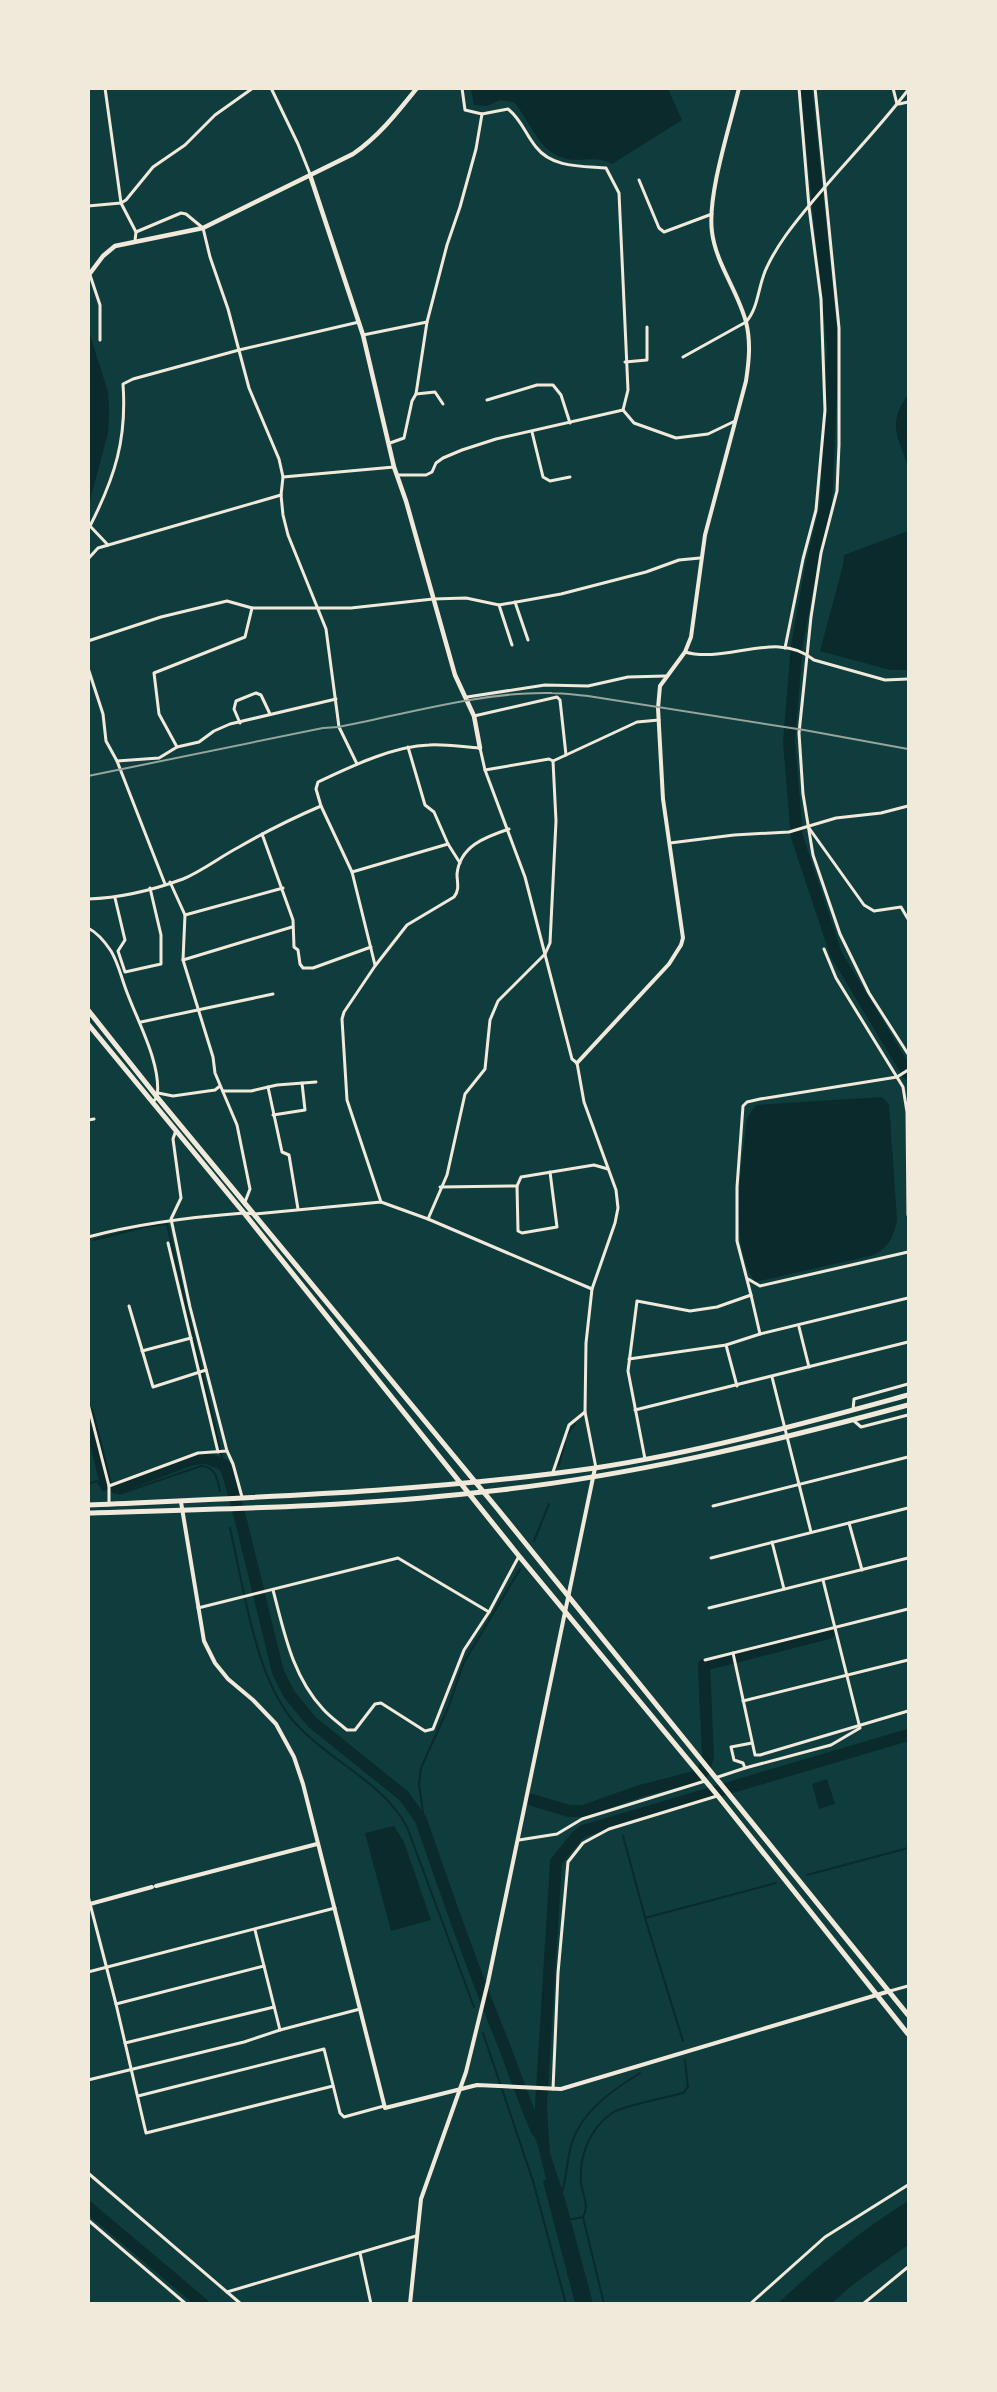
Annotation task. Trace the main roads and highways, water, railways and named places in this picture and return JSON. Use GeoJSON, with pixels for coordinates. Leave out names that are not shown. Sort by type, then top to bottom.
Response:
{"type":"FeatureCollection","features":[{"type":"Feature","properties":{"kind":"highway"},"geometry":{"type":"LineString","coordinates":[[88,1010],[156,1097],[255,1214],[909,2014]]}},
{"type":"Feature","properties":{"kind":"highway"},"geometry":{"type":"LineString","coordinates":[[88,1024],[156,1097],[176,1130],[519,1556],[717,1795],[909,2034]]}},
{"type":"Feature","properties":{"kind":"highway"},"geometry":{"type":"LineString","coordinates":[[88,1505],[226,1500],[463,1484],[596,1468],[699,1449],[909,1395]]}},
{"type":"Feature","properties":{"kind":"highway"},"geometry":{"type":"LineString","coordinates":[[88,1513],[333,1504],[471,1494],[593,1477],[788,1438],[909,1405]]}},
{"type":"Feature","properties":{"kind":"main road"},"geometry":{"type":"LineString","coordinates":[[89,275],[103,256],[115,246],[203,228],[352,154],[371,141],[417,88]]}},
{"type":"Feature","properties":{"kind":"main road"},"geometry":{"type":"LineString","coordinates":[[310,175],[363,334],[394,466],[455,675],[474,716],[480,748]]}},
{"type":"Feature","properties":{"kind":"water"},"geometry":{"type":"Polygon","coordinates":[[[471,89],[668,89],[682,120],[612,164],[599,160],[576,160],[554,154],[546,147],[514,102],[500,100],[487,106],[474,105],[471,89]]]}},
{"type":"Feature","properties":{"kind":"water"},"geometry":{"type":"Polygon","coordinates":[[[90,335],[108,392],[109,414],[108,433],[89,504],[90,335]]]}},
{"type":"Feature","properties":{"kind":"water"},"geometry":{"type":"Polygon","coordinates":[[[908,395],[908,466],[898,438],[896,422],[908,395]]]}},
{"type":"Feature","properties":{"kind":"water"},"geometry":{"type":"Polygon","coordinates":[[[908,531],[908,670],[890,670],[820,651],[844,555],[908,531]]]}},
{"type":"Feature","properties":{"kind":"water"},"geometry":{"type":"Polygon","coordinates":[[[882,1097],[889,1104],[897,1220],[890,1241],[874,1255],[755,1282],[746,1265],[739,1225],[740,1180],[747,1118],[756,1105],[882,1097]]]}},
{"type":"Feature","properties":{"kind":"water"},"geometry":{"type":"Polygon","coordinates":[[[827,1779],[835,1804],[819,1809],[812,1784],[827,1779]]]}},
{"type":"Feature","properties":{"kind":"water"},"geometry":{"type":"Polygon","coordinates":[[[394,1826],[404,1842],[431,1920],[391,1931],[365,1833],[394,1826]]]}},
{"type":"Feature","properties":{"kind":"water"},"geometry":{"type":"Polygon","coordinates":[[[547,2112],[550,2153],[593,2303],[575,2303],[543,2182],[546,2179],[528,2118],[547,2112]]]}},
{"type":"Feature","properties":{"kind":"water"},"geometry":{"type":"Polygon","coordinates":[[[908,2201],[908,2245],[855,2283],[832,2303],[778,2303],[841,2249],[908,2201]]]}},
{"type":"Feature","properties":{"kind":"waterway"},"geometry":{"type":"LineString","coordinates":[[806,88],[833,348],[826,505],[811,567],[797,645],[789,742],[797,837],[836,954],[908,1074]]}},
{"type":"Feature","properties":{"kind":"waterway"},"geometry":{"type":"LineString","coordinates":[[94,1240],[144,1227],[167,1224],[224,1465]]}},
{"type":"Feature","properties":{"kind":"waterway"},"geometry":{"type":"LineString","coordinates":[[88,1413],[106,1484]]}},
{"type":"Feature","properties":{"kind":"waterway"},"geometry":{"type":"LineString","coordinates":[[566,1436],[575,1424]]}},
{"type":"Feature","properties":{"kind":"waterway"},"geometry":{"type":"LineString","coordinates":[[559,1465],[565,1442]]}},
{"type":"Feature","properties":{"kind":"waterway"},"geometry":{"type":"LineString","coordinates":[[116,1488],[193,1459],[206,1458],[224,1465],[241,1521],[278,1672],[289,1694],[312,1722],[404,1796],[421,1820],[467,1950],[537,2131]]}},
{"type":"Feature","properties":{"kind":"waterway"},"geometry":{"type":"LineString","coordinates":[[119,1494],[201,1466],[213,1471],[220,1491]]}},
{"type":"Feature","properties":{"kind":"waterway"},"geometry":{"type":"LineString","coordinates":[[88,1484],[97,1481],[104,1491]]}},
{"type":"Feature","properties":{"kind":"waterway"},"geometry":{"type":"LineString","coordinates":[[534,1541],[549,1504]]}},
{"type":"Feature","properties":{"kind":"waterway"},"geometry":{"type":"LineString","coordinates":[[230,1528],[253,1632],[271,1684],[297,1725],[371,1785],[397,1811],[407,1827],[474,2007]]}},
{"type":"Feature","properties":{"kind":"waterway"},"geometry":{"type":"LineString","coordinates":[[421,1820],[423,1812],[419,1784],[421,1768],[448,1708],[464,1662],[520,1569]]}},
{"type":"Feature","properties":{"kind":"waterway"},"geometry":{"type":"LineString","coordinates":[[532,1800],[569,1811],[584,1811],[640,1791],[694,1777],[703,1772],[708,1757],[704,1665],[829,1633]]}},
{"type":"Feature","properties":{"kind":"waterway"},"geometry":{"type":"LineString","coordinates":[[542,2130],[541,2106],[556,1862],[577,1836],[583,1831],[908,1735]]}},
{"type":"Feature","properties":{"kind":"waterway"},"geometry":{"type":"LineString","coordinates":[[614,1800],[615,1804]]}},
{"type":"Feature","properties":{"kind":"waterway"},"geometry":{"type":"LineString","coordinates":[[623,1836],[645,1917]]}},
{"type":"Feature","properties":{"kind":"waterway"},"geometry":{"type":"LineString","coordinates":[[807,1875],[908,1848]]}},
{"type":"Feature","properties":{"kind":"waterway"},"geometry":{"type":"LineString","coordinates":[[683,2041],[645,1918],[776,1883]]}},
{"type":"Feature","properties":{"kind":"waterway"},"geometry":{"type":"LineString","coordinates":[[483,2033],[533,2181],[566,2304]]}},
{"type":"Feature","properties":{"kind":"waterway"},"geometry":{"type":"LineString","coordinates":[[604,2304],[583,2217],[586,2204],[581,2172],[584,2153],[598,2126],[612,2113],[683,2093],[688,2087],[685,2060]]}},
{"type":"Feature","properties":{"kind":"waterway"},"geometry":{"type":"LineString","coordinates":[[562,2192],[572,2142],[583,2120],[600,2102],[640,2073]]}},
{"type":"Feature","properties":{"kind":"waterway"},"geometry":{"type":"LineString","coordinates":[[88,2207],[203,2304]]}},
{"type":"Feature","properties":{"kind":"waterway"},"geometry":{"type":"LineString","coordinates":[[568,2220],[583,2217]]}},
{"type":"Feature","properties":{"kind":"railway"},"geometry":{"type":"LineString","coordinates":[[88,776],[446,704],[527,693],[588,696],[908,749]]}}]}
